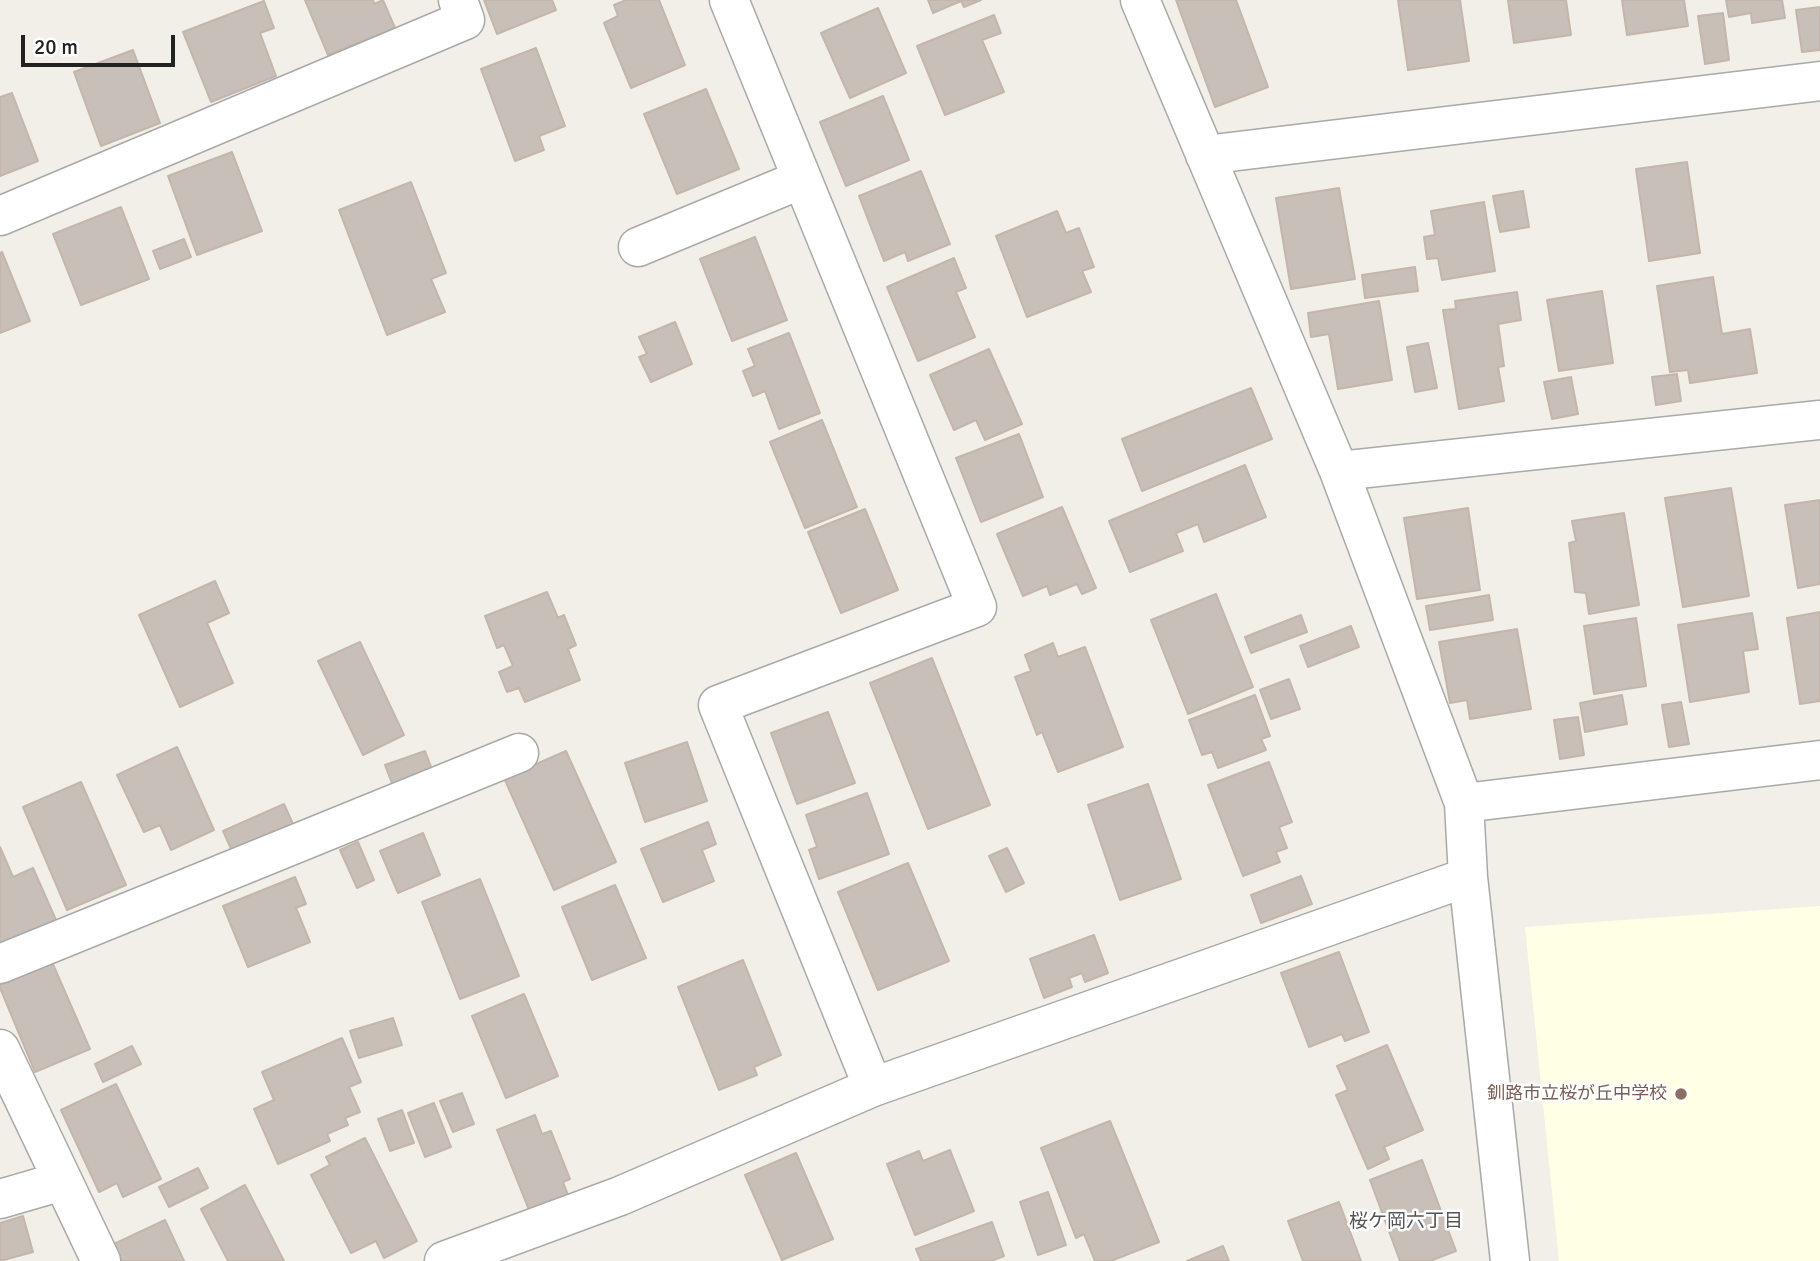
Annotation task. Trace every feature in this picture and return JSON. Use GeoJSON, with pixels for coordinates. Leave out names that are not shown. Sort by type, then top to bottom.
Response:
{"type":"FeatureCollection","features":[{"type":"Feature","properties":{"kind":"street"},"geometry":{"type":"LineString","coordinates":[[0,216],[466,20],[458,0]]}},
{"type":"Feature","properties":{"kind":"street"},"geometry":{"type":"LineString","coordinates":[[729,0],[977,607],[718,705],[873,1087]]}},
{"type":"Feature","properties":{"kind":"street"},"geometry":{"type":"LineString","coordinates":[[1140,0],[1339,471],[1464,803],[1468,877],[1510,1261]]}},
{"type":"Feature","properties":{"kind":"street"},"geometry":{"type":"LineString","coordinates":[[1205,156],[1820,81]]}},
{"type":"Feature","properties":{"kind":"street"},"geometry":{"type":"LineString","coordinates":[[638,247],[802,180]]}},
{"type":"Feature","properties":{"kind":"street"},"geometry":{"type":"LineString","coordinates":[[1339,471],[1820,419]]}},
{"type":"Feature","properties":{"kind":"street"},"geometry":{"type":"LineString","coordinates":[[0,964],[519,753]]}},
{"type":"Feature","properties":{"kind":"street"},"geometry":{"type":"LineString","coordinates":[[1464,803],[1820,760]]}},
{"type":"Feature","properties":{"kind":"street"},"geometry":{"type":"LineString","coordinates":[[444,1261],[620,1196],[873,1087],[1468,877]]}},
{"type":"Feature","properties":{"kind":"street"},"geometry":{"type":"LineString","coordinates":[[0,1049],[101,1261]]}},
{"type":"Feature","properties":{"kind":"street"},"geometry":{"type":"LineString","coordinates":[[0,1199],[62,1181]]}},
{"type":"Feature","properties":{"kind":"shaded area","name":"釧路市立桜が丘中学校"},"geometry":{"type":"Polygon","coordinates":[[[1820,906],[1820,1261],[1559,1261],[1525,927],[1820,906]]]}},
{"type":"Feature","properties":{"kind":"building"},"geometry":{"type":"Polygon","coordinates":[[[305,0],[373,0],[374,4],[383,0],[395,28],[328,55],[305,0]]]}},
{"type":"Feature","properties":{"kind":"building"},"geometry":{"type":"Polygon","coordinates":[[[484,0],[552,0],[556,10],[497,34],[484,0]]]}},
{"type":"Feature","properties":{"kind":"building"},"geometry":{"type":"Polygon","coordinates":[[[626,0],[659,0],[685,65],[631,88],[604,23],[618,16],[614,5],[626,0]]]}},
{"type":"Feature","properties":{"kind":"building"},"geometry":{"type":"Polygon","coordinates":[[[928,0],[981,0],[964,7],[961,1],[933,13],[928,0]]]}},
{"type":"Feature","properties":{"kind":"building"},"geometry":{"type":"Polygon","coordinates":[[[1176,0],[1236,0],[1268,87],[1215,107],[1176,0]]]}},
{"type":"Feature","properties":{"kind":"building"},"geometry":{"type":"Polygon","coordinates":[[[1398,0],[1460,0],[1469,61],[1408,70],[1398,0]]]}},
{"type":"Feature","properties":{"kind":"building"},"geometry":{"type":"Polygon","coordinates":[[[1508,0],[1566,0],[1571,35],[1514,43],[1508,0]]]}},
{"type":"Feature","properties":{"kind":"building"},"geometry":{"type":"Polygon","coordinates":[[[1622,0],[1684,0],[1688,26],[1627,35],[1622,0]]]}},
{"type":"Feature","properties":{"kind":"building"},"geometry":{"type":"Polygon","coordinates":[[[1726,0],[1782,0],[1785,18],[1752,23],[1751,13],[1729,17],[1726,0]]]}},
{"type":"Feature","properties":{"kind":"building"},"geometry":{"type":"Polygon","coordinates":[[[264,1],[274,28],[260,33],[276,76],[211,102],[183,32],[264,1]]]}},
{"type":"Feature","properties":{"kind":"building"},"geometry":{"type":"Polygon","coordinates":[[[1820,7],[1820,50],[1802,52],[1796,10],[1820,7]]]}},
{"type":"Feature","properties":{"kind":"building"},"geometry":{"type":"Polygon","coordinates":[[[878,8],[906,73],[850,98],[821,33],[878,8]]]}},
{"type":"Feature","properties":{"kind":"building"},"geometry":{"type":"Polygon","coordinates":[[[1723,13],[1729,60],[1705,64],[1698,16],[1723,13]]]}},
{"type":"Feature","properties":{"kind":"building"},"geometry":{"type":"Polygon","coordinates":[[[994,15],[1001,33],[982,40],[1004,92],[945,115],[917,46],[994,15]]]}},
{"type":"Feature","properties":{"kind":"building"},"geometry":{"type":"Polygon","coordinates":[[[536,48],[565,126],[539,136],[544,150],[515,161],[481,69],[536,48]]]}},
{"type":"Feature","properties":{"kind":"building"},"geometry":{"type":"Polygon","coordinates":[[[133,50],[160,123],[101,146],[74,72],[133,50]]]}},
{"type":"Feature","properties":{"kind":"building"},"geometry":{"type":"Polygon","coordinates":[[[706,89],[739,169],[677,194],[644,114],[706,89]]]}},
{"type":"Feature","properties":{"kind":"building"},"geometry":{"type":"Polygon","coordinates":[[[12,93],[38,161],[0,176],[0,97],[12,93]]]}},
{"type":"Feature","properties":{"kind":"building"},"geometry":{"type":"Polygon","coordinates":[[[883,96],[909,160],[846,186],[820,122],[883,96]]]}},
{"type":"Feature","properties":{"kind":"building"},"geometry":{"type":"Polygon","coordinates":[[[232,152],[262,231],[197,255],[168,176],[232,152]]]}},
{"type":"Feature","properties":{"kind":"building"},"geometry":{"type":"Polygon","coordinates":[[[1687,162],[1700,253],[1649,261],[1636,169],[1687,162]]]}},
{"type":"Feature","properties":{"kind":"building"},"geometry":{"type":"Polygon","coordinates":[[[921,171],[950,244],[908,261],[905,252],[884,261],[859,196],[921,171]]]}},
{"type":"Feature","properties":{"kind":"building"},"geometry":{"type":"Polygon","coordinates":[[[411,182],[446,273],[431,279],[445,312],[387,335],[339,210],[411,182]]]}},
{"type":"Feature","properties":{"kind":"building"},"geometry":{"type":"Polygon","coordinates":[[[1339,188],[1355,279],[1291,289],[1276,198],[1339,188]]]}},
{"type":"Feature","properties":{"kind":"building"},"geometry":{"type":"Polygon","coordinates":[[[1523,191],[1529,227],[1500,232],[1493,196],[1523,191]]]}},
{"type":"Feature","properties":{"kind":"building"},"geometry":{"type":"Polygon","coordinates":[[[1484,202],[1495,271],[1442,280],[1438,258],[1427,259],[1424,237],[1435,235],[1431,211],[1484,202]]]}},
{"type":"Feature","properties":{"kind":"building"},"geometry":{"type":"Polygon","coordinates":[[[121,207],[149,279],[81,305],[53,234],[121,207]]]}},
{"type":"Feature","properties":{"kind":"building"},"geometry":{"type":"Polygon","coordinates":[[[1057,211],[1066,233],[1079,228],[1094,267],[1082,271],[1091,292],[1027,317],[996,236],[1057,211]]]}},
{"type":"Feature","properties":{"kind":"building"},"geometry":{"type":"Polygon","coordinates":[[[755,237],[787,320],[732,341],[700,259],[755,237]]]}},
{"type":"Feature","properties":{"kind":"building"},"geometry":{"type":"Polygon","coordinates":[[[184,239],[191,257],[160,269],[153,251],[184,239]]]}},
{"type":"Feature","properties":{"kind":"building"},"geometry":{"type":"Polygon","coordinates":[[[2,252],[30,321],[0,333],[0,253],[2,252]]]}},
{"type":"Feature","properties":{"kind":"building"},"geometry":{"type":"Polygon","coordinates":[[[954,258],[966,288],[956,292],[975,337],[918,361],[887,287],[954,258]]]}},
{"type":"Feature","properties":{"kind":"building"},"geometry":{"type":"Polygon","coordinates":[[[1415,267],[1418,291],[1365,298],[1362,275],[1415,267]]]}},
{"type":"Feature","properties":{"kind":"building"},"geometry":{"type":"Polygon","coordinates":[[[1713,277],[1722,334],[1750,329],[1757,373],[1690,383],[1688,370],[1670,372],[1657,286],[1713,277]]]}},
{"type":"Feature","properties":{"kind":"building"},"geometry":{"type":"Polygon","coordinates":[[[1602,291],[1613,363],[1559,371],[1547,300],[1602,291]]]}},
{"type":"Feature","properties":{"kind":"building"},"geometry":{"type":"Polygon","coordinates":[[[1517,292],[1521,320],[1498,324],[1504,366],[1498,367],[1504,401],[1459,409],[1443,310],[1456,309],[1455,301],[1517,292]]]}},
{"type":"Feature","properties":{"kind":"building"},"geometry":{"type":"Polygon","coordinates":[[[1379,301],[1392,380],[1338,389],[1329,334],[1311,337],[1308,313],[1379,301]]]}},
{"type":"Feature","properties":{"kind":"building"},"geometry":{"type":"Polygon","coordinates":[[[675,322],[692,364],[651,382],[639,357],[647,354],[639,337],[675,322]]]}},
{"type":"Feature","properties":{"kind":"building"},"geometry":{"type":"Polygon","coordinates":[[[789,333],[820,413],[779,429],[765,391],[753,396],[743,371],[755,366],[748,349],[789,333]]]}},
{"type":"Feature","properties":{"kind":"building"},"geometry":{"type":"Polygon","coordinates":[[[1428,343],[1437,388],[1415,392],[1407,347],[1428,343]]]}},
{"type":"Feature","properties":{"kind":"building"},"geometry":{"type":"Polygon","coordinates":[[[989,349],[1022,424],[985,440],[976,420],[954,430],[930,375],[989,349]]]}},
{"type":"Feature","properties":{"kind":"building"},"geometry":{"type":"Polygon","coordinates":[[[1677,374],[1681,401],[1656,405],[1652,377],[1677,374]]]}},
{"type":"Feature","properties":{"kind":"building"},"geometry":{"type":"Polygon","coordinates":[[[1571,377],[1578,414],[1552,419],[1544,382],[1571,377]]]}},
{"type":"Feature","properties":{"kind":"building"},"geometry":{"type":"Polygon","coordinates":[[[1251,388],[1272,439],[1142,491],[1122,439],[1251,388]]]}},
{"type":"Feature","properties":{"kind":"building"},"geometry":{"type":"Polygon","coordinates":[[[822,420],[857,507],[805,528],[770,442],[822,420]]]}},
{"type":"Feature","properties":{"kind":"building"},"geometry":{"type":"Polygon","coordinates":[[[1019,434],[1043,497],[981,522],[956,458],[1019,434]]]}},
{"type":"Feature","properties":{"kind":"building"},"geometry":{"type":"Polygon","coordinates":[[[1245,465],[1266,517],[1204,542],[1198,524],[1176,533],[1183,551],[1130,572],[1109,521],[1245,465]]]}},
{"type":"Feature","properties":{"kind":"building"},"geometry":{"type":"Polygon","coordinates":[[[1731,488],[1749,596],[1683,607],[1665,498],[1731,488]]]}},
{"type":"Feature","properties":{"kind":"building"},"geometry":{"type":"Polygon","coordinates":[[[1820,500],[1820,584],[1798,588],[1785,505],[1820,500]]]}},
{"type":"Feature","properties":{"kind":"building"},"geometry":{"type":"Polygon","coordinates":[[[1062,507],[1096,588],[1082,594],[1077,584],[1050,595],[1047,586],[1023,596],[997,534],[1062,507]]]}},
{"type":"Feature","properties":{"kind":"building"},"geometry":{"type":"Polygon","coordinates":[[[1468,508],[1480,590],[1417,599],[1404,518],[1468,508]]]}},
{"type":"Feature","properties":{"kind":"building"},"geometry":{"type":"Polygon","coordinates":[[[865,509],[898,590],[841,613],[808,532],[865,509]]]}},
{"type":"Feature","properties":{"kind":"building"},"geometry":{"type":"Polygon","coordinates":[[[1624,513],[1639,605],[1589,614],[1586,593],[1575,592],[1569,543],[1576,541],[1572,521],[1624,513]]]}},
{"type":"Feature","properties":{"kind":"building"},"geometry":{"type":"Polygon","coordinates":[[[215,581],[229,613],[207,623],[233,683],[180,707],[139,615],[215,581]]]}},
{"type":"Feature","properties":{"kind":"building"},"geometry":{"type":"Polygon","coordinates":[[[547,592],[558,618],[564,615],[576,645],[568,649],[580,680],[525,702],[519,688],[507,692],[499,672],[513,666],[504,645],[497,648],[485,616],[547,592]]]}},
{"type":"Feature","properties":{"kind":"building"},"geometry":{"type":"Polygon","coordinates":[[[1216,594],[1253,687],[1188,714],[1151,620],[1216,594]]]}},
{"type":"Feature","properties":{"kind":"building"},"geometry":{"type":"Polygon","coordinates":[[[1489,595],[1493,620],[1430,630],[1426,606],[1489,595]]]}},
{"type":"Feature","properties":{"kind":"building"},"geometry":{"type":"Polygon","coordinates":[[[1820,612],[1820,701],[1800,704],[1787,618],[1820,612]]]}},
{"type":"Feature","properties":{"kind":"building"},"geometry":{"type":"Polygon","coordinates":[[[1752,613],[1758,649],[1743,651],[1749,692],[1690,702],[1678,625],[1752,613]]]}},
{"type":"Feature","properties":{"kind":"building"},"geometry":{"type":"Polygon","coordinates":[[[1301,615],[1307,632],[1251,653],[1245,637],[1301,615]]]}},
{"type":"Feature","properties":{"kind":"building"},"geometry":{"type":"Polygon","coordinates":[[[1636,618],[1646,686],[1594,694],[1584,626],[1636,618]]]}},
{"type":"Feature","properties":{"kind":"building"},"geometry":{"type":"Polygon","coordinates":[[[1351,626],[1359,647],[1308,667],[1300,646],[1351,626]]]}},
{"type":"Feature","properties":{"kind":"building"},"geometry":{"type":"Polygon","coordinates":[[[1517,629],[1531,709],[1470,719],[1467,700],[1450,703],[1439,642],[1517,629]]]}},
{"type":"Feature","properties":{"kind":"building"},"geometry":{"type":"Polygon","coordinates":[[[360,642],[404,735],[363,755],[318,661],[360,642]]]}},
{"type":"Feature","properties":{"kind":"building"},"geometry":{"type":"Polygon","coordinates":[[[1053,643],[1058,657],[1085,647],[1123,747],[1058,772],[1042,732],[1037,735],[1015,677],[1031,671],[1025,655],[1053,643]]]}},
{"type":"Feature","properties":{"kind":"building"},"geometry":{"type":"Polygon","coordinates":[[[932,658],[990,805],[928,829],[870,683],[932,658]]]}},
{"type":"Feature","properties":{"kind":"building"},"geometry":{"type":"Polygon","coordinates":[[[1289,679],[1300,709],[1271,719],[1260,690],[1289,679]]]}},
{"type":"Feature","properties":{"kind":"building"},"geometry":{"type":"Polygon","coordinates":[[[1255,695],[1270,736],[1261,739],[1266,750],[1218,768],[1212,752],[1202,755],[1189,720],[1255,695]]]}},
{"type":"Feature","properties":{"kind":"building"},"geometry":{"type":"Polygon","coordinates":[[[1622,695],[1627,724],[1585,732],[1580,703],[1622,695]]]}},
{"type":"Feature","properties":{"kind":"building"},"geometry":{"type":"Polygon","coordinates":[[[1681,702],[1689,744],[1669,747],[1662,705],[1681,702]]]}},
{"type":"Feature","properties":{"kind":"building"},"geometry":{"type":"Polygon","coordinates":[[[828,712],[855,783],[797,804],[771,733],[828,712]]]}},
{"type":"Feature","properties":{"kind":"building"},"geometry":{"type":"Polygon","coordinates":[[[1578,717],[1584,755],[1560,759],[1554,720],[1578,717]]]}},
{"type":"Feature","properties":{"kind":"building"},"geometry":{"type":"Polygon","coordinates":[[[687,742],[707,801],[645,822],[625,763],[687,742]]]}},
{"type":"Feature","properties":{"kind":"building"},"geometry":{"type":"Polygon","coordinates":[[[177,747],[214,830],[171,850],[160,825],[144,832],[117,775],[177,747]]]}},
{"type":"Feature","properties":{"kind":"building"},"geometry":{"type":"Polygon","coordinates":[[[425,751],[433,772],[393,786],[385,765],[425,751]]]}},
{"type":"Feature","properties":{"kind":"building"},"geometry":{"type":"Polygon","coordinates":[[[566,751],[616,862],[554,890],[504,778],[566,751]]]}},
{"type":"Feature","properties":{"kind":"building"},"geometry":{"type":"Polygon","coordinates":[[[1269,762],[1292,822],[1279,827],[1287,848],[1276,852],[1280,862],[1243,876],[1208,785],[1269,762]]]}},
{"type":"Feature","properties":{"kind":"building"},"geometry":{"type":"Polygon","coordinates":[[[81,782],[126,885],[67,910],[23,807],[81,782]]]}},
{"type":"Feature","properties":{"kind":"building"},"geometry":{"type":"Polygon","coordinates":[[[1148,784],[1181,879],[1120,900],[1088,805],[1148,784]]]}},
{"type":"Feature","properties":{"kind":"building"},"geometry":{"type":"Polygon","coordinates":[[[867,793],[889,854],[819,879],[809,850],[817,847],[806,815],[867,793]]]}},
{"type":"Feature","properties":{"kind":"building"},"geometry":{"type":"Polygon","coordinates":[[[284,804],[293,824],[232,851],[223,831],[284,804]]]}},
{"type":"Feature","properties":{"kind":"building"},"geometry":{"type":"Polygon","coordinates":[[[708,822],[716,844],[702,850],[714,881],[663,902],[641,849],[708,822]]]}},
{"type":"Feature","properties":{"kind":"building"},"geometry":{"type":"Polygon","coordinates":[[[423,833],[440,875],[398,893],[380,851],[423,833]]]}},
{"type":"Feature","properties":{"kind":"building"},"geometry":{"type":"Polygon","coordinates":[[[358,842],[374,880],[357,888],[340,850],[358,842]]]}},
{"type":"Feature","properties":{"kind":"building"},"geometry":{"type":"Polygon","coordinates":[[[0,847],[13,877],[33,868],[56,920],[0,945],[0,847]]]}},
{"type":"Feature","properties":{"kind":"building"},"geometry":{"type":"Polygon","coordinates":[[[1007,848],[1024,883],[1006,892],[989,856],[1007,848]]]}},
{"type":"Feature","properties":{"kind":"building"},"geometry":{"type":"Polygon","coordinates":[[[908,863],[949,961],[878,990],[838,892],[908,863]]]}},
{"type":"Feature","properties":{"kind":"building"},"geometry":{"type":"Polygon","coordinates":[[[1301,876],[1312,904],[1261,923],[1251,895],[1301,876]]]}},
{"type":"Feature","properties":{"kind":"building"},"geometry":{"type":"Polygon","coordinates":[[[295,877],[306,904],[296,908],[310,942],[248,967],[223,906],[295,877]]]}},
{"type":"Feature","properties":{"kind":"building"},"geometry":{"type":"Polygon","coordinates":[[[480,879],[519,976],[460,999],[422,902],[480,879]]]}},
{"type":"Feature","properties":{"kind":"building"},"geometry":{"type":"Polygon","coordinates":[[[615,885],[646,958],[592,980],[562,907],[615,885]]]}},
{"type":"Feature","properties":{"kind":"building"},"geometry":{"type":"Polygon","coordinates":[[[1094,935],[1108,973],[1085,982],[1082,973],[1069,978],[1072,987],[1044,998],[1030,959],[1094,935]]]}},
{"type":"Feature","properties":{"kind":"building"},"geometry":{"type":"Polygon","coordinates":[[[1339,952],[1369,1032],[1345,1041],[1342,1034],[1309,1047],[1281,973],[1339,952]]]}},
{"type":"Feature","properties":{"kind":"building"},"geometry":{"type":"Polygon","coordinates":[[[743,960],[781,1055],[754,1067],[757,1075],[719,1090],[678,987],[743,960]]]}},
{"type":"Feature","properties":{"kind":"building"},"geometry":{"type":"Polygon","coordinates":[[[52,962],[90,1049],[35,1072],[0,984],[52,962]]]}},
{"type":"Feature","properties":{"kind":"building"},"geometry":{"type":"Polygon","coordinates":[[[524,994],[558,1076],[506,1098],[472,1016],[524,994]]]}},
{"type":"Feature","properties":{"kind":"building"},"geometry":{"type":"Polygon","coordinates":[[[393,1018],[402,1045],[359,1058],[350,1031],[393,1018]]]}},
{"type":"Feature","properties":{"kind":"building"},"geometry":{"type":"Polygon","coordinates":[[[342,1038],[361,1082],[349,1087],[360,1112],[345,1118],[348,1125],[327,1134],[330,1141],[278,1164],[254,1109],[274,1100],[262,1072],[342,1038]]]}},
{"type":"Feature","properties":{"kind":"building"},"geometry":{"type":"Polygon","coordinates":[[[1387,1045],[1423,1130],[1384,1147],[1389,1159],[1368,1169],[1336,1095],[1348,1090],[1337,1066],[1387,1045]]]}},
{"type":"Feature","properties":{"kind":"building"},"geometry":{"type":"Polygon","coordinates":[[[132,1046],[141,1064],[103,1082],[95,1064],[132,1046]]]}},
{"type":"Feature","properties":{"kind":"building"},"geometry":{"type":"Polygon","coordinates":[[[116,1084],[161,1179],[123,1197],[117,1183],[99,1192],[61,1110],[116,1084]]]}},
{"type":"Feature","properties":{"kind":"building"},"geometry":{"type":"Polygon","coordinates":[[[462,1093],[474,1124],[453,1132],[440,1101],[462,1093]]]}},
{"type":"Feature","properties":{"kind":"building"},"geometry":{"type":"Polygon","coordinates":[[[434,1103],[451,1147],[425,1157],[408,1113],[434,1103]]]}},
{"type":"Feature","properties":{"kind":"building"},"geometry":{"type":"Polygon","coordinates":[[[402,1110],[414,1143],[390,1151],[378,1119],[402,1110]]]}},
{"type":"Feature","properties":{"kind":"building"},"geometry":{"type":"Polygon","coordinates":[[[535,1115],[542,1134],[551,1131],[570,1179],[563,1182],[568,1195],[529,1210],[497,1130],[535,1115]]]}},
{"type":"Feature","properties":{"kind":"building"},"geometry":{"type":"Polygon","coordinates":[[[1110,1121],[1159,1242],[1111,1261],[1095,1261],[1084,1234],[1076,1238],[1041,1148],[1110,1121]]]}},
{"type":"Feature","properties":{"kind":"building"},"geometry":{"type":"Polygon","coordinates":[[[365,1138],[417,1241],[384,1258],[376,1241],[351,1253],[311,1175],[330,1165],[326,1157],[365,1138]]]}},
{"type":"Feature","properties":{"kind":"building"},"geometry":{"type":"Polygon","coordinates":[[[950,1150],[974,1211],[915,1235],[887,1164],[919,1151],[923,1161],[950,1150]]]}},
{"type":"Feature","properties":{"kind":"building"},"geometry":{"type":"Polygon","coordinates":[[[796,1153],[833,1239],[782,1260],[745,1175],[796,1153]]]}},
{"type":"Feature","properties":{"kind":"building"},"geometry":{"type":"Polygon","coordinates":[[[1422,1160],[1456,1251],[1430,1261],[1400,1261],[1370,1180],[1422,1160]]]}},
{"type":"Feature","properties":{"kind":"building"},"geometry":{"type":"Polygon","coordinates":[[[198,1168],[208,1188],[169,1207],[159,1187],[198,1168]]]}},
{"type":"Feature","properties":{"kind":"building"},"geometry":{"type":"Polygon","coordinates":[[[245,1185],[284,1261],[228,1261],[201,1209],[245,1185]]]}},
{"type":"Feature","properties":{"kind":"building"},"geometry":{"type":"Polygon","coordinates":[[[1048,1192],[1066,1245],[1038,1255],[1020,1202],[1048,1192]]]}},
{"type":"Feature","properties":{"kind":"building"},"geometry":{"type":"Polygon","coordinates":[[[1339,1202],[1361,1261],[1303,1261],[1288,1221],[1339,1202]]]}},
{"type":"Feature","properties":{"kind":"building"},"geometry":{"type":"Polygon","coordinates":[[[23,1216],[33,1252],[0,1261],[0,1223],[23,1216]]]}},
{"type":"Feature","properties":{"kind":"building"},"geometry":{"type":"Polygon","coordinates":[[[165,1220],[184,1261],[122,1261],[114,1244],[165,1220]]]}},
{"type":"Feature","properties":{"kind":"building"},"geometry":{"type":"Polygon","coordinates":[[[992,1222],[1004,1256],[991,1261],[921,1261],[916,1249],[992,1222]]]}},
{"type":"Feature","properties":{"kind":"building"},"geometry":{"type":"Polygon","coordinates":[[[1223,1246],[1229,1261],[1187,1261],[1223,1246]]]}},
{"type":"Feature","properties":{"kind":"place","name":"釧路市立桜が丘中学校"},"geometry":{"type":"Point","coordinates":[1681,1094]}},
{"type":"Feature","properties":{"kind":"district","name":"桜ケ岡六丁目"},"geometry":{"type":"Point","coordinates":[1406,1222]}}]}
